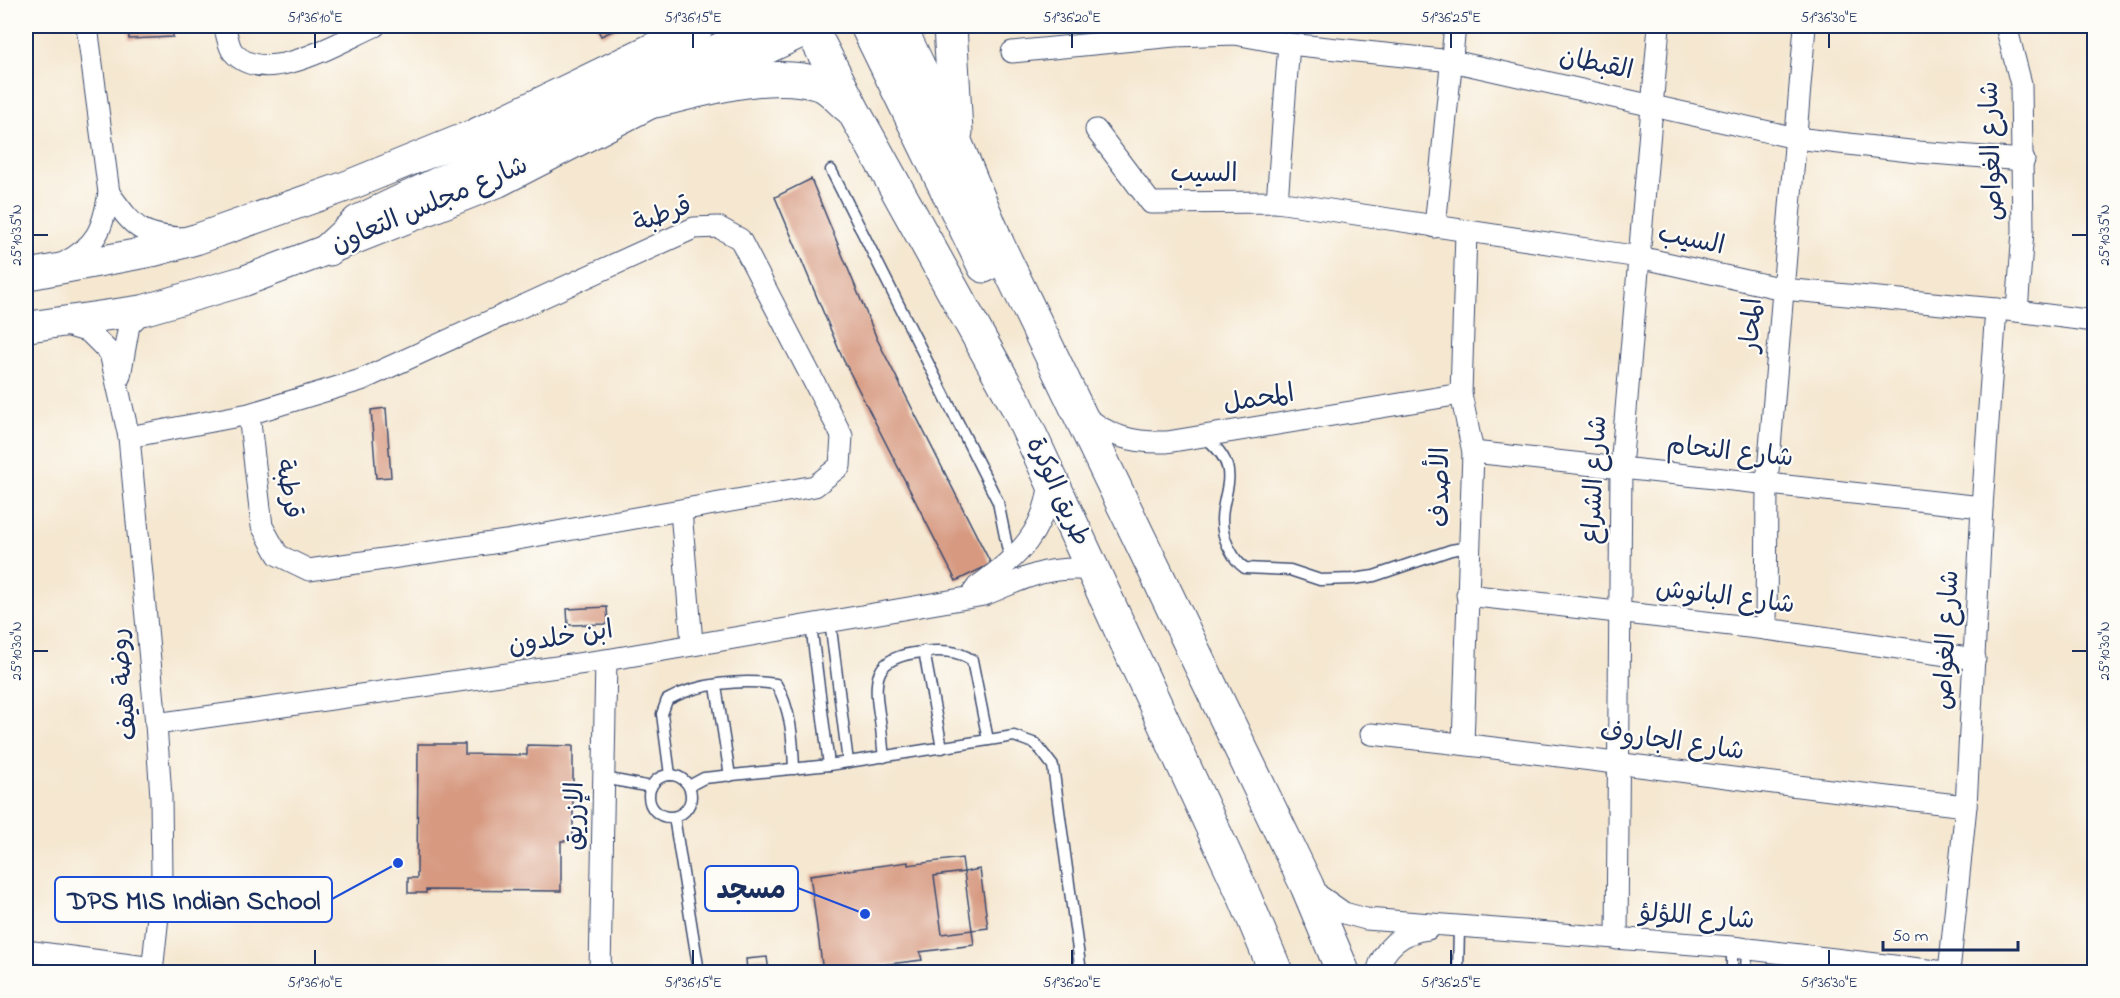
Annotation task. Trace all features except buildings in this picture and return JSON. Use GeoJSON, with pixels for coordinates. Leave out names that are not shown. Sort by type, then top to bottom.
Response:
{"type":"FeatureCollection","features":[{"type":"Feature","properties":{"kind":"highway"},"geometry":{"type":"LineString","coordinates":[[329,249],[358,222],[770,26]]}},
{"type":"Feature","properties":{"kind":"highway","name":"طريق الوكرة"},"geometry":{"type":"LineString","coordinates":[[812,26],[854,112],[1017,406],[1245,898],[1276,972]]}},
{"type":"Feature","properties":{"kind":"highway"},"geometry":{"type":"LineString","coordinates":[[867,26],[1228,767],[1280,829]]}},
{"type":"Feature","properties":{"kind":"highway","name":"طريق الوكرة"},"geometry":{"type":"LineString","coordinates":[[899,26],[957,146],[998,245],[1307,886],[1343,972]]}},
{"type":"Feature","properties":{"kind":"highway"},"geometry":{"type":"LineString","coordinates":[[950,26],[957,146]]}},
{"type":"Feature","properties":{"kind":"highway"},"geometry":{"type":"LineString","coordinates":[[655,101],[723,85],[794,79],[822,84],[854,112]]}},
{"type":"Feature","properties":{"kind":"highway"},"geometry":{"type":"LineString","coordinates":[[1245,898],[1293,972]]}},
{"type":"Feature","properties":{"kind":"main road","name":"شارع مجلس التعاون"},"geometry":{"type":"LineString","coordinates":[[39,273],[154,251],[197,239],[347,186],[475,134],[699,26]]}},
{"type":"Feature","properties":{"kind":"main road","name":"شارع مجلس التعاون"},"geometry":{"type":"LineString","coordinates":[[26,327],[144,310],[244,281],[329,249],[498,182],[655,101],[812,26]]}},
{"type":"Feature","properties":{"kind":"street"},"geometry":{"type":"LineString","coordinates":[[39,273],[82,253],[94,241],[105,219],[109,193],[87,26]]}},
{"type":"Feature","properties":{"kind":"street"},"geometry":{"type":"LineString","coordinates":[[224,26],[233,51],[253,66],[284,66],[375,26]]}},
{"type":"Feature","properties":{"kind":"street"},"geometry":{"type":"LineString","coordinates":[[622,64],[632,47],[670,26]]}},
{"type":"Feature","properties":{"kind":"street"},"geometry":{"type":"LineString","coordinates":[[1435,227],[1455,26]]}},
{"type":"Feature","properties":{"kind":"street","name":"شارع الشراع"},"geometry":{"type":"LineString","coordinates":[[1617,939],[1621,468],[1659,26]]}},
{"type":"Feature","properties":{"kind":"street","name":"المحار"},"geometry":{"type":"LineString","coordinates":[[1766,629],[1767,484],[1805,26]]}},
{"type":"Feature","properties":{"kind":"street","name":"شارع الغواص"},"geometry":{"type":"LineString","coordinates":[[2006,26],[2021,84],[2024,160],[2023,231],[2017,311]]}},
{"type":"Feature","properties":{"kind":"street","name":"القبطان"},"geometry":{"type":"LineString","coordinates":[[1012,52],[1144,32],[1235,34],[1289,44],[1452,61],[1796,138],[1918,152],[2024,160]]}},
{"type":"Feature","properties":{"kind":"street"},"geometry":{"type":"LineString","coordinates":[[1277,202],[1289,44]]}},
{"type":"Feature","properties":{"kind":"street","name":"السيب"},"geometry":{"type":"LineString","coordinates":[[1096,130],[1151,202],[1277,202],[1639,257],[1783,289],[2017,311],[2094,321]]}},
{"type":"Feature","properties":{"kind":"street"},"geometry":{"type":"LineString","coordinates":[[109,193],[127,217],[145,233],[197,239]]}},
{"type":"Feature","properties":{"kind":"street","name":"قرطبة"},"geometry":{"type":"LineString","coordinates":[[129,436],[249,414],[361,380],[694,228],[718,226],[740,239],[842,436],[840,466],[815,486],[506,541],[309,570],[278,555],[262,526],[249,414]]}},
{"type":"Feature","properties":{"kind":"street","name":"الأصدف"},"geometry":{"type":"LineString","coordinates":[[1463,744],[1473,452],[1461,394],[1466,232]]}},
{"type":"Feature","properties":{"kind":"street","name":"شارع الغواص"},"geometry":{"type":"LineString","coordinates":[[1940,972],[1966,806],[1976,659],[1982,507],[1996,309]]}},
{"type":"Feature","properties":{"kind":"street","name":"روضة هيف"},"geometry":{"type":"LineString","coordinates":[[119,391],[124,343],[129,325],[144,310]]}},
{"type":"Feature","properties":{"kind":"street","name":"روضة هيف"},"geometry":{"type":"LineString","coordinates":[[60,323],[89,332],[110,353],[129,436],[156,724],[162,879],[153,970]]}},
{"type":"Feature","properties":{"kind":"street","name":"المحمل"},"geometry":{"type":"LineString","coordinates":[[1076,407],[1094,425],[1117,437],[1142,443],[1167,442],[1461,394]]}},
{"type":"Feature","properties":{"kind":"street","name":"شارع النحام"},"geometry":{"type":"LineString","coordinates":[[1473,452],[1982,507]]}},
{"type":"Feature","properties":{"kind":"street"},"geometry":{"type":"LineString","coordinates":[[972,595],[977,587],[1010,561],[1035,532],[1049,496],[1050,477]]}},
{"type":"Feature","properties":{"kind":"street"},"geometry":{"type":"LineString","coordinates":[[681,511],[693,643]]}},
{"type":"Feature","properties":{"kind":"street","name":"ابن خلدون"},"geometry":{"type":"LineString","coordinates":[[156,724],[606,660],[972,595],[984,595],[1040,572],[1076,568],[1094,570]]}},
{"type":"Feature","properties":{"kind":"street","name":"شارع البانوش"},"geometry":{"type":"LineString","coordinates":[[1467,595],[1766,629],[1976,659]]}},
{"type":"Feature","properties":{"kind":"street","name":"الإزريق"},"geometry":{"type":"LineString","coordinates":[[600,972],[606,660]]}},
{"type":"Feature","properties":{"kind":"street","name":"شارع الجاروف"},"geometry":{"type":"LineString","coordinates":[[1371,734],[1618,762],[1782,786],[1966,806]]}},
{"type":"Feature","properties":{"kind":"street","name":"شارع اللؤلؤ"},"geometry":{"type":"LineString","coordinates":[[1307,886],[1344,913],[1366,919],[1740,948],[1940,972]]}},
{"type":"Feature","properties":{"kind":"street","name":"شارع اللؤلؤ"},"geometry":{"type":"LineString","coordinates":[[1377,972],[1380,960],[1397,940],[1409,933],[1451,927]]}},
{"type":"Feature","properties":{"kind":"street"},"geometry":{"type":"LineString","coordinates":[[26,951],[153,970]]}},
{"type":"Feature","properties":{"kind":"lane"},"geometry":{"type":"LineString","coordinates":[[831,170],[998,502],[1010,561]]}},
{"type":"Feature","properties":{"kind":"lane"},"geometry":{"type":"LineString","coordinates":[[1203,436],[1215,445],[1227,462],[1229,486],[1221,510],[1221,530],[1232,555],[1245,568],[1290,570],[1320,580],[1353,579],[1374,576],[1451,550],[1469,547]]}},
{"type":"Feature","properties":{"kind":"lane"},"geometry":{"type":"LineString","coordinates":[[820,623],[848,762]]}},
{"type":"Feature","properties":{"kind":"lane"},"geometry":{"type":"LineString","coordinates":[[820,623],[829,765]]}},
{"type":"Feature","properties":{"kind":"lane"},"geometry":{"type":"LineString","coordinates":[[884,757],[874,686],[878,674],[887,663],[924,651],[962,653],[972,660],[988,740]]}},
{"type":"Feature","properties":{"kind":"lane"},"geometry":{"type":"LineString","coordinates":[[924,651],[942,748]]}},
{"type":"Feature","properties":{"kind":"lane"},"geometry":{"type":"LineString","coordinates":[[670,775],[662,714],[667,700],[678,693],[716,686],[777,684],[783,695],[792,731],[795,769]]}},
{"type":"Feature","properties":{"kind":"lane"},"geometry":{"type":"LineString","coordinates":[[716,686],[730,776]]}},
{"type":"Feature","properties":{"kind":"lane"},"geometry":{"type":"LineString","coordinates":[[689,786],[704,778],[829,765],[1014,736],[1036,744],[1053,766],[1081,972]]}},
{"type":"Feature","properties":{"kind":"lane"},"geometry":{"type":"LineString","coordinates":[[670,775],[681,778],[689,786],[691,799],[685,811],[674,817],[663,816],[653,808],[649,798],[651,787],[659,778],[670,775]]}},
{"type":"Feature","properties":{"kind":"lane"},"geometry":{"type":"LineString","coordinates":[[604,778],[651,787]]}},
{"type":"Feature","properties":{"kind":"lane"},"geometry":{"type":"LineString","coordinates":[[674,817],[699,972]]}},
{"type":"Feature","properties":{"kind":"lane"},"geometry":{"type":"LineString","coordinates":[[1451,927],[1458,972]]}},
{"type":"Feature","properties":{"kind":"lane"},"geometry":{"type":"LineString","coordinates":[[1732,972],[1740,948]]}},
{"type":"Feature","properties":{"kind":"lane"},"geometry":{"type":"LineString","coordinates":[[1740,948],[1746,972]]}},
{"type":"Feature","properties":{"kind":"place","name":"DPS MIS Indian School"},"geometry":{"type":"Point","coordinates":[398,863]}},
{"type":"Feature","properties":{"kind":"place","name":"مسجد"},"geometry":{"type":"Point","coordinates":[865,914]}}]}
